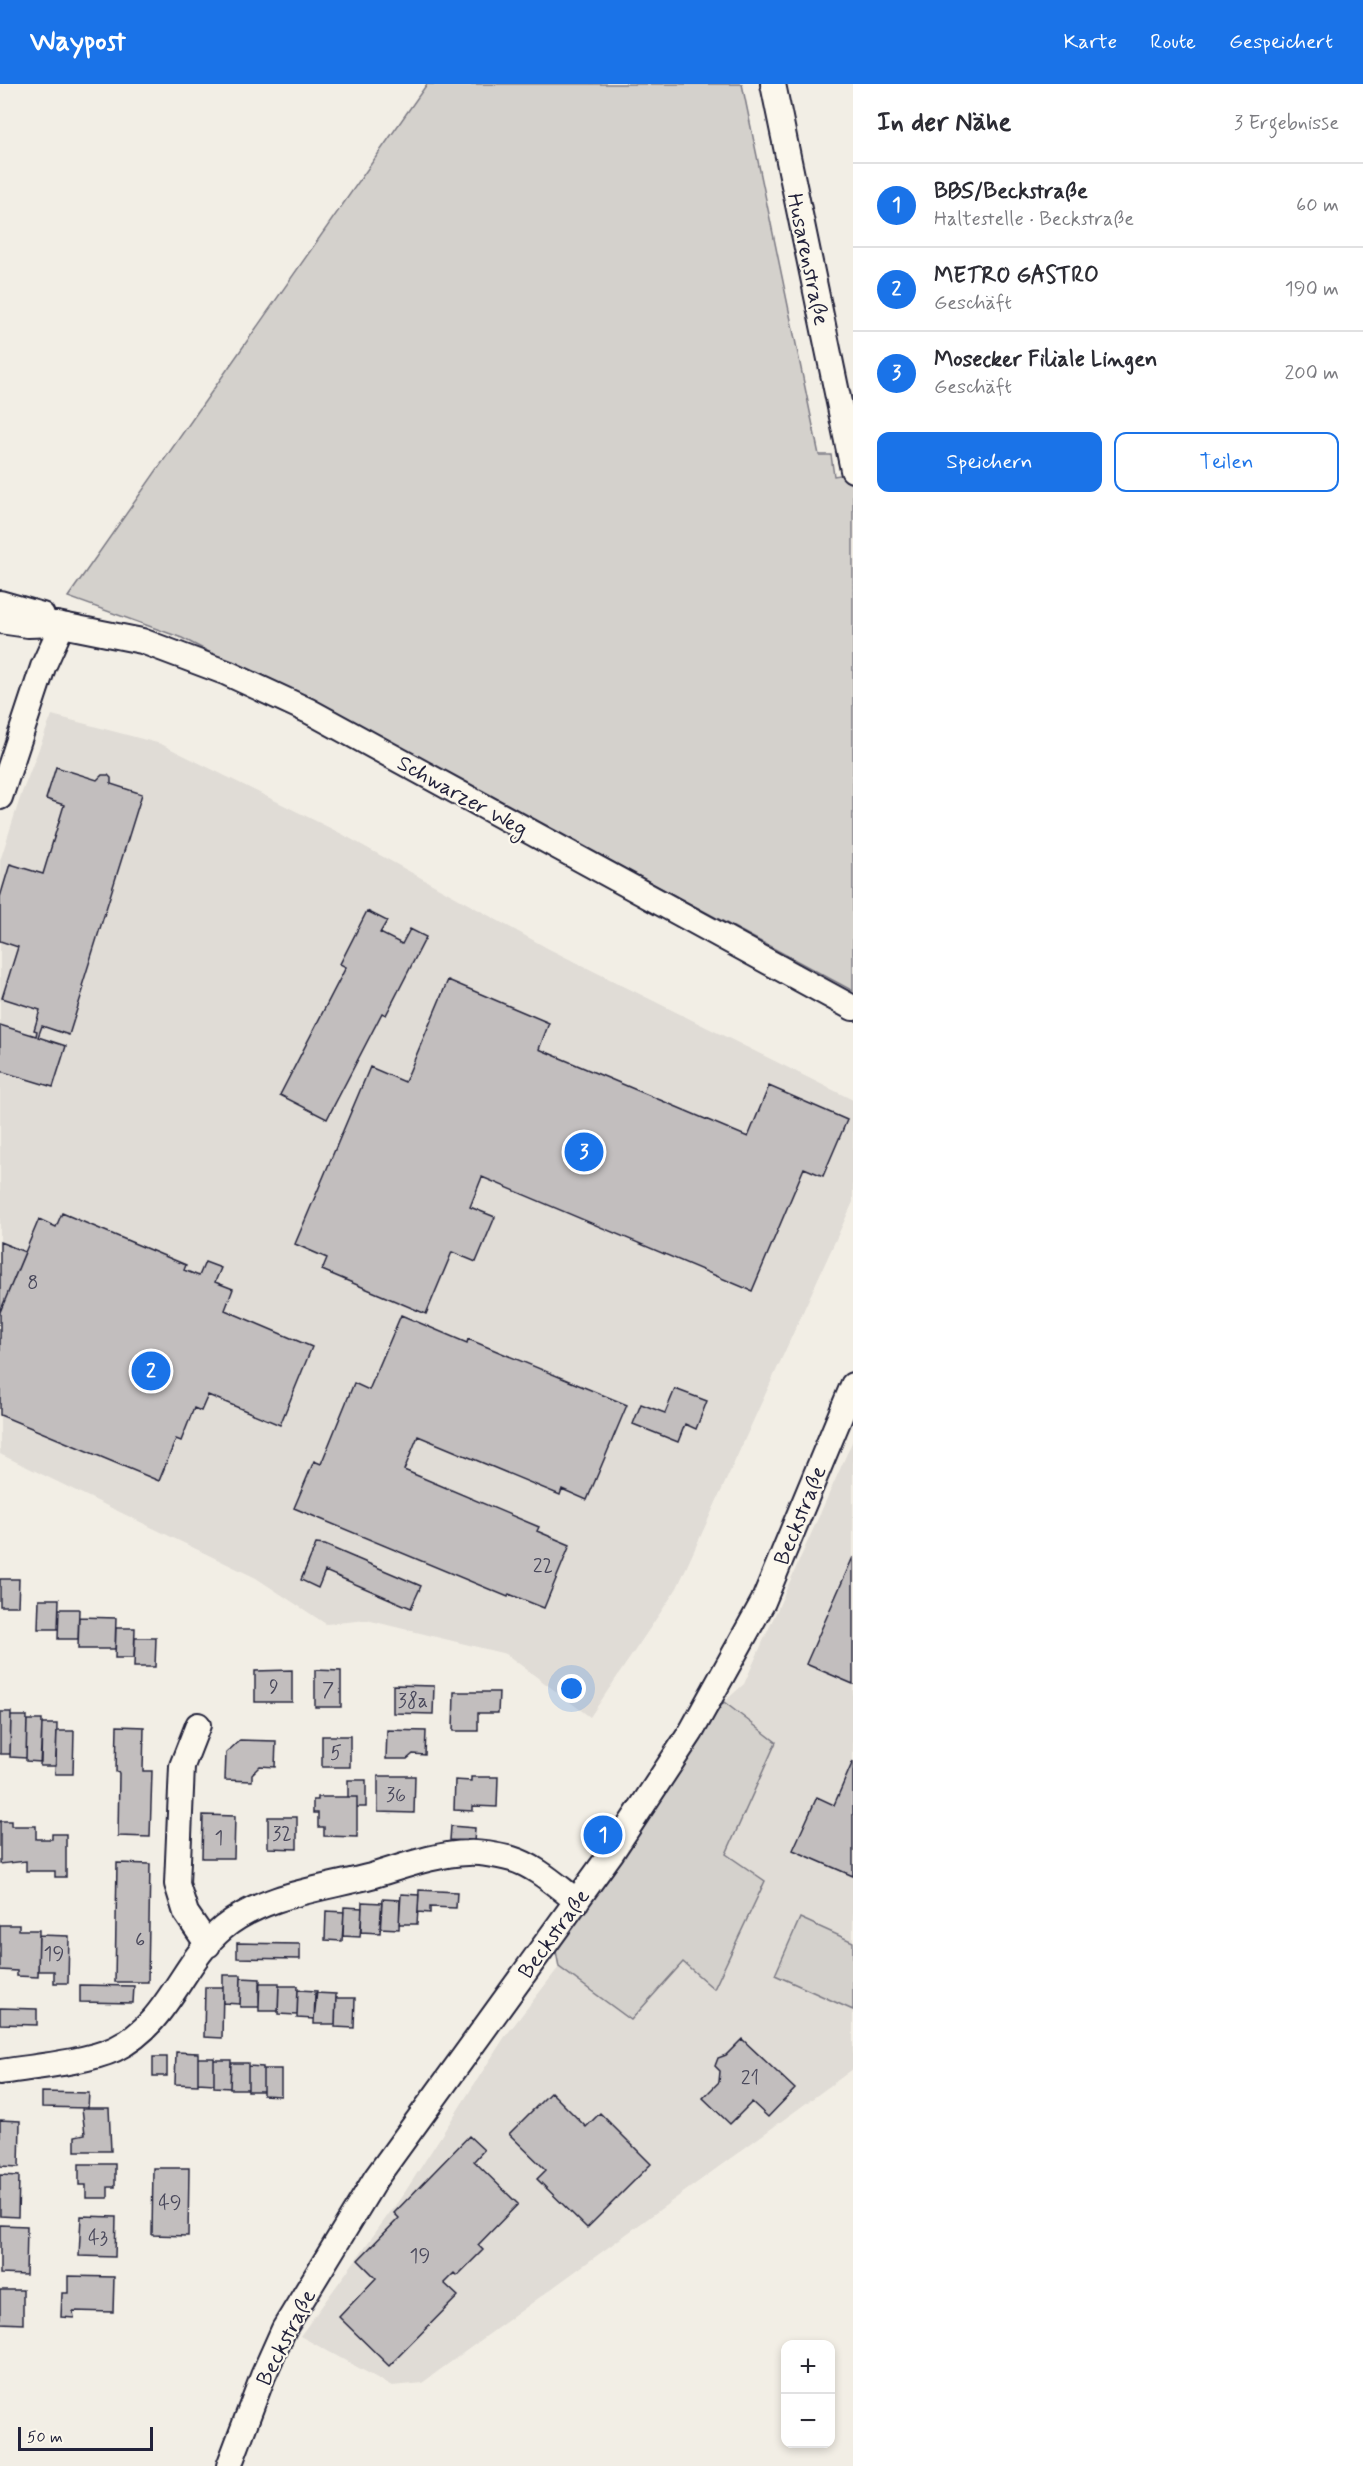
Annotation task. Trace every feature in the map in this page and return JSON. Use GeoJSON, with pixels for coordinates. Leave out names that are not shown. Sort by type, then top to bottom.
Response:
{"type":"FeatureCollection","features":[{"type":"Feature","properties":{"kind":"street","name":"Husarenstraße"},"geometry":{"type":"LineString","coordinates":[[773,84],[853,470]]}},
{"type":"Feature","properties":{"kind":"street","name":"Schwarzer Weg"},"geometry":{"type":"LineString","coordinates":[[0,603],[44,615],[59,625]]}},
{"type":"Feature","properties":{"kind":"street","name":"Schwarzer Weg"},"geometry":{"type":"LineString","coordinates":[[0,621],[28,625],[59,625],[142,641],[227,673],[309,711],[853,1008]]}},
{"type":"Feature","properties":{"kind":"street"},"geometry":{"type":"LineString","coordinates":[[0,797],[59,625]]}},
{"type":"Feature","properties":{"kind":"street","name":"Beckstraße"},"geometry":{"type":"LineString","coordinates":[[229,2466],[263,2376],[284,2329],[376,2178],[577,1901],[691,1732],[763,1602],[853,1385]]}},
{"type":"Feature","properties":{"kind":"street"},"geometry":{"type":"LineString","coordinates":[[198,1725],[182,1766],[177,1884],[186,1913],[208,1945]]}},
{"type":"Feature","properties":{"kind":"street"},"geometry":{"type":"LineString","coordinates":[[0,2072],[93,2056],[115,2049],[151,2024],[221,1929],[246,1912],[293,1896],[446,1855],[470,1852],[514,1860],[539,1874],[577,1901]]}},
{"type":"Feature","properties":{"kind":"shaded area"},"geometry":{"type":"Polygon","coordinates":[[[427,84],[742,84],[819,455],[831,455],[834,476],[853,473],[853,991],[495,799],[182,638],[68,597],[427,84]]]}},
{"type":"Feature","properties":{"kind":"shaded area"},"geometry":{"type":"Polygon","coordinates":[[[52,715],[161,744],[342,834],[549,949],[853,1100],[853,1202],[677,1588],[590,1717],[506,1654],[367,1620],[326,1624],[256,1578],[0,1454],[0,861],[21,795],[52,715]]]}},
{"type":"Feature","properties":{"kind":"shaded area"},"geometry":{"type":"Polygon","coordinates":[[[853,1440],[853,2069],[422,2383],[392,2386],[300,2336],[405,2192],[504,2038],[559,1967],[631,2020],[683,1962],[714,1989],[726,1854],[776,1742],[724,1702],[744,1684],[853,1440]]]}},
{"type":"Feature","properties":{"kind":"shaded area"},"geometry":{"type":"Polygon","coordinates":[[[724,1702],[776,1742],[726,1854],[765,1881],[714,1989],[683,1962],[631,2020],[559,1967],[555,1946],[724,1702]]]}},
{"type":"Feature","properties":{"kind":"shaded area"},"geometry":{"type":"Polygon","coordinates":[[[800,1918],[853,1942],[853,2010],[775,1975],[800,1918]]]}},
{"type":"Feature","properties":{"kind":"building"},"geometry":{"type":"Polygon","coordinates":[[[56,767],[97,780],[102,775],[108,775],[111,778],[111,784],[142,794],[69,1035],[42,1026],[38,1037],[66,1046],[53,1087],[0,1071],[0,1025],[36,1036],[37,1031],[34,1030],[40,1010],[2,998],[18,947],[0,941],[0,897],[10,864],[43,874],[64,805],[46,799],[56,767]]]}},
{"type":"Feature","properties":{"kind":"building"},"geometry":{"type":"Polygon","coordinates":[[[367,911],[387,921],[380,933],[402,944],[410,929],[426,937],[386,1015],[382,1013],[327,1119],[280,1095],[346,967],[340,964],[367,911]]]}},
{"type":"Feature","properties":{"kind":"building"},"geometry":{"type":"Polygon","coordinates":[[[448,980],[549,1023],[539,1049],[748,1137],[769,1086],[847,1120],[823,1176],[804,1168],[752,1291],[482,1177],[470,1207],[495,1217],[476,1262],[452,1252],[426,1314],[322,1270],[327,1258],[295,1244],[370,1067],[405,1082],[448,980]]]}},
{"type":"Feature","properties":{"kind":"building"},"geometry":{"type":"Polygon","coordinates":[[[62,1213],[186,1265],[184,1270],[199,1276],[205,1262],[221,1268],[215,1282],[233,1289],[225,1310],[312,1347],[280,1425],[208,1395],[201,1411],[194,1408],[181,1441],[176,1439],[159,1481],[0,1415],[0,1312],[39,1219],[56,1227],[62,1213]]]}},
{"type":"Feature","properties":{"kind":"building"},"geometry":{"type":"Polygon","coordinates":[[[0,1242],[25,1252],[0,1312],[0,1242]]]}},
{"type":"Feature","properties":{"kind":"building"},"geometry":{"type":"Polygon","coordinates":[[[401,1315],[467,1343],[468,1339],[627,1405],[587,1500],[562,1489],[560,1495],[418,1436],[404,1470],[539,1527],[537,1531],[570,1545],[544,1608],[509,1594],[508,1597],[294,1508],[314,1461],[321,1464],[354,1383],[369,1390],[401,1315]]]}},
{"type":"Feature","properties":{"kind":"building"},"geometry":{"type":"Polygon","coordinates":[[[675,1389],[707,1401],[696,1429],[685,1424],[678,1442],[633,1424],[641,1404],[665,1413],[675,1389]]]}},
{"type":"Feature","properties":{"kind":"building"},"geometry":{"type":"Polygon","coordinates":[[[316,1544],[325,1545],[421,1586],[411,1608],[325,1571],[318,1588],[301,1580],[316,1544]]]}},
{"type":"Feature","properties":{"kind":"building"},"geometry":{"type":"Polygon","coordinates":[[[853,1557],[853,1684],[806,1664],[853,1557]]]}},
{"type":"Feature","properties":{"kind":"building"},"geometry":{"type":"Polygon","coordinates":[[[0,1579],[19,1579],[18,1606],[0,1606],[0,1579]]]}},
{"type":"Feature","properties":{"kind":"building"},"geometry":{"type":"Polygon","coordinates":[[[39,1599],[59,1599],[58,1629],[38,1629],[39,1599]]]}},
{"type":"Feature","properties":{"kind":"building"},"geometry":{"type":"Polygon","coordinates":[[[59,1609],[79,1609],[78,1639],[58,1639],[59,1609]]]}},
{"type":"Feature","properties":{"kind":"building"},"geometry":{"type":"Polygon","coordinates":[[[79,1617],[116,1618],[115,1649],[78,1649],[79,1617]]]}},
{"type":"Feature","properties":{"kind":"building"},"geometry":{"type":"Polygon","coordinates":[[[116,1628],[135,1628],[134,1658],[115,1658],[116,1628]]]}},
{"type":"Feature","properties":{"kind":"building"},"geometry":{"type":"Polygon","coordinates":[[[135,1638],[156,1638],[155,1667],[134,1667],[135,1638]]]}},
{"type":"Feature","properties":{"kind":"building"},"geometry":{"type":"Polygon","coordinates":[[[292,1670],[292,1702],[255,1702],[255,1671],[292,1670]]]}},
{"type":"Feature","properties":{"kind":"building"},"geometry":{"type":"Polygon","coordinates":[[[315,1670],[341,1671],[341,1707],[315,1707],[315,1670]]]}},
{"type":"Feature","properties":{"kind":"building"},"geometry":{"type":"Polygon","coordinates":[[[393,1685],[434,1686],[433,1714],[393,1713],[393,1685]]]}},
{"type":"Feature","properties":{"kind":"building"},"geometry":{"type":"Polygon","coordinates":[[[454,1692],[499,1692],[498,1713],[478,1713],[478,1731],[453,1731],[454,1692]]]}},
{"type":"Feature","properties":{"kind":"building"},"geometry":{"type":"Polygon","coordinates":[[[0,1712],[11,1712],[10,1754],[0,1754],[0,1712]]]}},
{"type":"Feature","properties":{"kind":"building"},"geometry":{"type":"Polygon","coordinates":[[[11,1716],[27,1716],[26,1758],[10,1757],[11,1716]]]}},
{"type":"Feature","properties":{"kind":"building"},"geometry":{"type":"Polygon","coordinates":[[[27,1720],[42,1720],[41,1762],[26,1761],[27,1720]]]}},
{"type":"Feature","properties":{"kind":"building"},"geometry":{"type":"Polygon","coordinates":[[[42,1724],[57,1724],[56,1766],[40,1766],[42,1724]]]}},
{"type":"Feature","properties":{"kind":"building"},"geometry":{"type":"Polygon","coordinates":[[[117,1726],[144,1727],[143,1771],[152,1771],[150,1837],[118,1836],[117,1726]]]}},
{"type":"Feature","properties":{"kind":"building"},"geometry":{"type":"Polygon","coordinates":[[[387,1730],[426,1731],[425,1755],[413,1754],[407,1759],[386,1759],[387,1730]]]}},
{"type":"Feature","properties":{"kind":"building"},"geometry":{"type":"Polygon","coordinates":[[[57,1731],[74,1731],[73,1774],[55,1774],[57,1731]]]}},
{"type":"Feature","properties":{"kind":"building"},"geometry":{"type":"Polygon","coordinates":[[[322,1736],[350,1736],[350,1767],[322,1767],[322,1736]]]}},
{"type":"Feature","properties":{"kind":"building"},"geometry":{"type":"Polygon","coordinates":[[[240,1740],[276,1741],[275,1767],[260,1766],[252,1774],[252,1781],[225,1780],[226,1753],[240,1740]]]}},
{"type":"Feature","properties":{"kind":"building"},"geometry":{"type":"Polygon","coordinates":[[[853,1761],[853,1876],[793,1850],[817,1797],[834,1805],[853,1761]]]}},
{"type":"Feature","properties":{"kind":"building"},"geometry":{"type":"Polygon","coordinates":[[[378,1776],[415,1776],[414,1813],[378,1812],[378,1776]]]}},
{"type":"Feature","properties":{"kind":"building"},"geometry":{"type":"Polygon","coordinates":[[[471,1777],[498,1777],[497,1807],[473,1806],[473,1811],[454,1810],[455,1780],[471,1781],[471,1777]]]}},
{"type":"Feature","properties":{"kind":"building"},"geometry":{"type":"Polygon","coordinates":[[[348,1780],[366,1780],[366,1807],[357,1807],[357,1797],[348,1797],[348,1780]]]}},
{"type":"Feature","properties":{"kind":"building"},"geometry":{"type":"Polygon","coordinates":[[[318,1797],[357,1797],[357,1837],[324,1836],[324,1827],[318,1827],[318,1813],[313,1813],[313,1800],[318,1800],[318,1797]]]}},
{"type":"Feature","properties":{"kind":"building"},"geometry":{"type":"Polygon","coordinates":[[[203,1815],[235,1816],[234,1858],[202,1858],[203,1815]]]}},
{"type":"Feature","properties":{"kind":"building"},"geometry":{"type":"Polygon","coordinates":[[[268,1817],[297,1817],[297,1849],[268,1848],[268,1817]]]}},
{"type":"Feature","properties":{"kind":"building"},"geometry":{"type":"Polygon","coordinates":[[[0,1821],[11,1821],[11,1826],[36,1826],[36,1839],[52,1839],[52,1834],[66,1834],[66,1877],[55,1877],[55,1871],[26,1871],[26,1861],[0,1864],[0,1821]]]}},
{"type":"Feature","properties":{"kind":"building"},"geometry":{"type":"Polygon","coordinates":[[[451,1826],[475,1828],[474,1842],[450,1840],[451,1826]]]}},
{"type":"Feature","properties":{"kind":"building"},"geometry":{"type":"Polygon","coordinates":[[[117,1863],[150,1864],[148,1982],[115,1982],[117,1863]]]}},
{"type":"Feature","properties":{"kind":"building"},"geometry":{"type":"Polygon","coordinates":[[[419,1890],[457,1892],[456,1908],[430,1907],[430,1913],[418,1912],[419,1890]]]}},
{"type":"Feature","properties":{"kind":"building"},"geometry":{"type":"Polygon","coordinates":[[[401,1894],[419,1895],[417,1924],[399,1924],[401,1894]]]}},
{"type":"Feature","properties":{"kind":"building"},"geometry":{"type":"Polygon","coordinates":[[[382,1899],[400,1900],[399,1929],[380,1928],[382,1899]]]}},
{"type":"Feature","properties":{"kind":"building"},"geometry":{"type":"Polygon","coordinates":[[[362,1902],[382,1903],[380,1933],[361,1932],[362,1902]]]}},
{"type":"Feature","properties":{"kind":"building"},"geometry":{"type":"Polygon","coordinates":[[[344,1907],[362,1908],[360,1937],[343,1936],[344,1907]]]}},
{"type":"Feature","properties":{"kind":"building"},"geometry":{"type":"Polygon","coordinates":[[[326,1911],[344,1912],[342,1941],[325,1940],[326,1911]]]}},
{"type":"Feature","properties":{"kind":"building"},"geometry":{"type":"Polygon","coordinates":[[[0,1925],[19,1925],[19,1930],[39,1930],[38,1977],[17,1976],[17,1971],[0,1970],[0,1925]]]}},
{"type":"Feature","properties":{"kind":"building"},"geometry":{"type":"Polygon","coordinates":[[[39,1935],[69,1936],[68,1983],[54,1983],[54,1971],[38,1971],[39,1935]]]}},
{"type":"Feature","properties":{"kind":"building"},"geometry":{"type":"Polygon","coordinates":[[[237,1943],[300,1944],[300,1959],[237,1958],[237,1943]]]}},
{"type":"Feature","properties":{"kind":"building"},"geometry":{"type":"Polygon","coordinates":[[[223,1975],[241,1975],[240,2004],[223,2003],[223,1975]]]}},
{"type":"Feature","properties":{"kind":"building"},"geometry":{"type":"Polygon","coordinates":[[[241,1978],[260,1979],[259,2007],[240,2007],[241,1978]]]}},
{"type":"Feature","properties":{"kind":"building"},"geometry":{"type":"Polygon","coordinates":[[[259,1983],[279,1983],[278,2011],[259,2011],[259,1983]]]}},
{"type":"Feature","properties":{"kind":"building"},"geometry":{"type":"Polygon","coordinates":[[[80,1985],[134,1986],[133,2003],[80,2002],[80,1985]]]}},
{"type":"Feature","properties":{"kind":"building"},"geometry":{"type":"Polygon","coordinates":[[[279,1986],[298,1986],[297,2015],[278,2014],[279,1986]]]}},
{"type":"Feature","properties":{"kind":"building"},"geometry":{"type":"Polygon","coordinates":[[[205,1987],[223,1987],[222,2038],[204,2037],[205,1987]]]}},
{"type":"Feature","properties":{"kind":"building"},"geometry":{"type":"Polygon","coordinates":[[[298,1990],[317,1991],[314,2019],[297,2018],[298,1990]]]}},
{"type":"Feature","properties":{"kind":"building"},"geometry":{"type":"Polygon","coordinates":[[[315,1993],[336,1994],[335,2024],[314,2024],[315,1993]]]}},
{"type":"Feature","properties":{"kind":"building"},"geometry":{"type":"Polygon","coordinates":[[[336,1998],[355,1998],[354,2028],[335,2027],[336,1998]]]}},
{"type":"Feature","properties":{"kind":"building"},"geometry":{"type":"Polygon","coordinates":[[[0,2008],[37,2009],[37,2025],[0,2024],[0,2008]]]}},
{"type":"Feature","properties":{"kind":"building"},"geometry":{"type":"Polygon","coordinates":[[[742,2039],[795,2089],[768,2117],[752,2102],[730,2124],[703,2098],[719,2082],[720,2071],[715,2066],[718,2058],[726,2055],[742,2039]]]}},
{"type":"Feature","properties":{"kind":"building"},"geometry":{"type":"Polygon","coordinates":[[[176,2052],[198,2053],[198,2085],[175,2084],[176,2052]]]}},
{"type":"Feature","properties":{"kind":"building"},"geometry":{"type":"Polygon","coordinates":[[[153,2057],[167,2057],[167,2076],[153,2076],[153,2057]]]}},
{"type":"Feature","properties":{"kind":"building"},"geometry":{"type":"Polygon","coordinates":[[[198,2058],[214,2058],[214,2084],[198,2083],[198,2058]]]}},
{"type":"Feature","properties":{"kind":"building"},"geometry":{"type":"Polygon","coordinates":[[[214,2060],[231,2060],[230,2088],[214,2087],[214,2060]]]}},
{"type":"Feature","properties":{"kind":"building"},"geometry":{"type":"Polygon","coordinates":[[[231,2063],[248,2063],[248,2089],[230,2089],[231,2063]]]}},
{"type":"Feature","properties":{"kind":"building"},"geometry":{"type":"Polygon","coordinates":[[[248,2066],[263,2067],[263,2091],[248,2091],[248,2066]]]}},
{"type":"Feature","properties":{"kind":"building"},"geometry":{"type":"Polygon","coordinates":[[[263,2069],[281,2069],[281,2096],[263,2095],[263,2069]]]}},
{"type":"Feature","properties":{"kind":"building"},"geometry":{"type":"Polygon","coordinates":[[[42,2092],[89,2093],[88,2108],[42,2107],[42,2092]]]}},
{"type":"Feature","properties":{"kind":"building"},"geometry":{"type":"Polygon","coordinates":[[[551,2092],[586,2127],[600,2113],[651,2164],[587,2228],[537,2179],[546,2170],[509,2134],[551,2092]]]}},
{"type":"Feature","properties":{"kind":"building"},"geometry":{"type":"Polygon","coordinates":[[[82,2108],[109,2108],[111,2151],[75,2151],[75,2136],[85,2134],[82,2108]]]}},
{"type":"Feature","properties":{"kind":"building"},"geometry":{"type":"Polygon","coordinates":[[[0,2120],[20,2121],[19,2167],[0,2166],[0,2120]]]}},
{"type":"Feature","properties":{"kind":"building"},"geometry":{"type":"Polygon","coordinates":[[[469,2136],[484,2150],[474,2161],[518,2204],[478,2245],[483,2250],[457,2276],[454,2273],[444,2283],[458,2296],[389,2366],[339,2317],[376,2278],[358,2260],[399,2218],[394,2213],[469,2136]]]}},
{"type":"Feature","properties":{"kind":"building"},"geometry":{"type":"Polygon","coordinates":[[[79,2164],[115,2164],[115,2187],[108,2187],[108,2198],[86,2198],[86,2185],[79,2185],[79,2164]]]}},
{"type":"Feature","properties":{"kind":"building"},"geometry":{"type":"Polygon","coordinates":[[[153,2168],[189,2168],[188,2236],[152,2235],[153,2168]]]}},
{"type":"Feature","properties":{"kind":"building"},"geometry":{"type":"Polygon","coordinates":[[[0,2175],[19,2176],[18,2217],[0,2216],[0,2175]]]}},
{"type":"Feature","properties":{"kind":"building"},"geometry":{"type":"Polygon","coordinates":[[[81,2216],[116,2217],[115,2257],[79,2256],[81,2216]]]}},
{"type":"Feature","properties":{"kind":"building"},"geometry":{"type":"Polygon","coordinates":[[[0,2225],[27,2226],[26,2275],[0,2274],[0,2225]]]}},
{"type":"Feature","properties":{"kind":"building"},"geometry":{"type":"Polygon","coordinates":[[[68,2276],[114,2277],[113,2312],[73,2311],[74,2318],[61,2317],[62,2293],[68,2293],[68,2276]]]}},
{"type":"Feature","properties":{"kind":"building"},"geometry":{"type":"Polygon","coordinates":[[[0,2290],[23,2290],[23,2324],[0,2323],[0,2290]]]}},
{"type":"Feature","properties":{"kind":"place","name":"Mosecker Filiale Lingen"},"geometry":{"type":"Point","coordinates":[584,1152]}},
{"type":"Feature","properties":{"kind":"place","name":"METRO GASTRO"},"geometry":{"type":"Point","coordinates":[151,1371]}},
{"type":"Feature","properties":{"kind":"place","name":"BBS/Beckstraße"},"geometry":{"type":"Point","coordinates":[603,1835]}}]}
